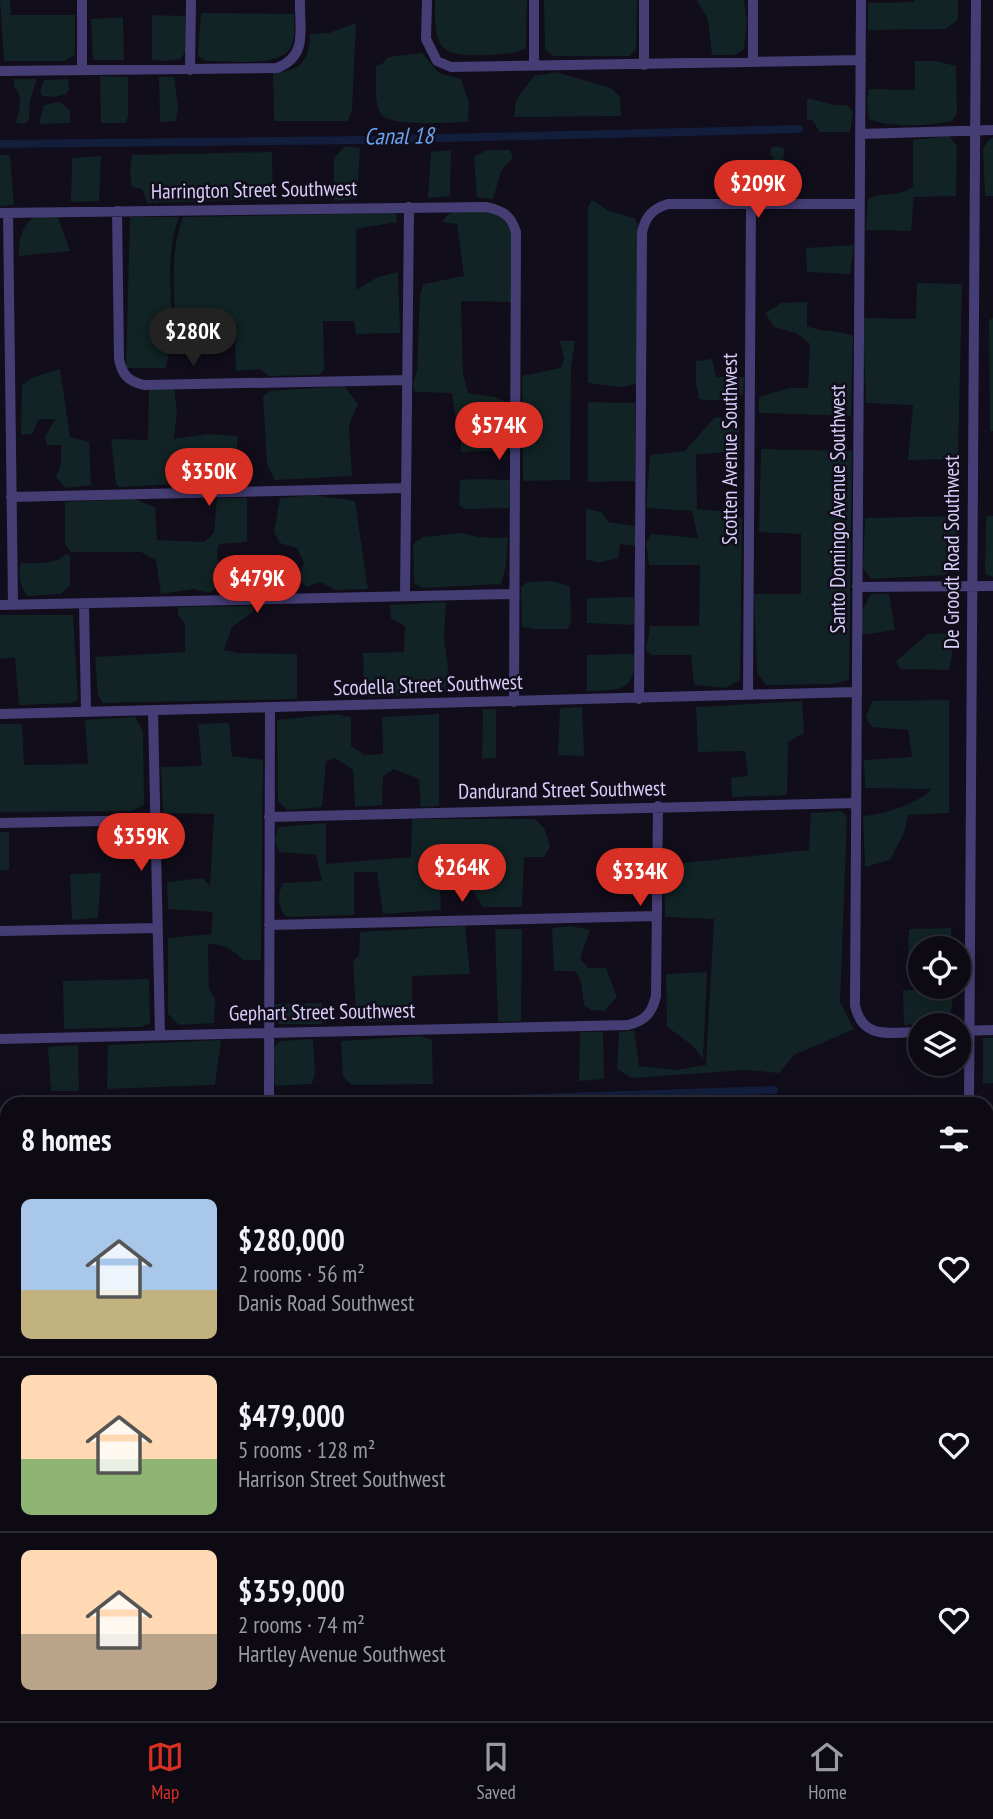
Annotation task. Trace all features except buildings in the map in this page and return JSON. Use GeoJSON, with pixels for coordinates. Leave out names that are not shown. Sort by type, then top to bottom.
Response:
{"type":"FeatureCollection","features":[{"type":"Feature","properties":{"kind":"street"},"geometry":{"type":"LineString","coordinates":[[82,0],[82,70]]}},
{"type":"Feature","properties":{"kind":"street"},"geometry":{"type":"LineString","coordinates":[[190,70],[191,0]]}},
{"type":"Feature","properties":{"kind":"street"},"geometry":{"type":"LineString","coordinates":[[0,71],[277,68],[289,64],[297,55],[300,40],[300,0]]}},
{"type":"Feature","properties":{"kind":"street"},"geometry":{"type":"LineString","coordinates":[[427,0],[426,39],[437,61],[451,67],[861,60]]}},
{"type":"Feature","properties":{"kind":"street"},"geometry":{"type":"LineString","coordinates":[[534,0],[534,65]]}},
{"type":"Feature","properties":{"kind":"street"},"geometry":{"type":"LineString","coordinates":[[644,0],[644,65]]}},
{"type":"Feature","properties":{"kind":"street"},"geometry":{"type":"LineString","coordinates":[[753,0],[753,62]]}},
{"type":"Feature","properties":{"kind":"street","name":"Santo Domingo Avenue Southwest"},"geometry":{"type":"LineString","coordinates":[[861,0],[855,1006],[857,1018],[866,1029],[908,1032]]}},
{"type":"Feature","properties":{"kind":"street","name":"De Groodt Road Southwest"},"geometry":{"type":"LineString","coordinates":[[964,1013],[976,0]]}},
{"type":"Feature","properties":{"kind":"street"},"geometry":{"type":"LineString","coordinates":[[860,134],[993,130]]}},
{"type":"Feature","properties":{"kind":"street"},"geometry":{"type":"LineString","coordinates":[[639,699],[642,233],[648,216],[656,208],[668,204],[859,204]]}},
{"type":"Feature","properties":{"kind":"street","name":"Scotten Avenue Southwest"},"geometry":{"type":"LineString","coordinates":[[748,694],[751,204]]}},
{"type":"Feature","properties":{"kind":"street"},"geometry":{"type":"LineString","coordinates":[[405,596],[408,207]]}},
{"type":"Feature","properties":{"kind":"street","name":"Harrington Street Southwest"},"geometry":{"type":"LineString","coordinates":[[4,213],[408,207],[488,207],[501,210],[513,222],[516,232],[513,594]]}},
{"type":"Feature","properties":{"kind":"street"},"geometry":{"type":"LineString","coordinates":[[117,211],[118,359],[121,370],[130,381],[144,385],[407,380]]}},
{"type":"Feature","properties":{"kind":"street"},"geometry":{"type":"LineString","coordinates":[[4,213],[13,605]]}},
{"type":"Feature","properties":{"kind":"street"},"geometry":{"type":"LineString","coordinates":[[11,497],[406,488]]}},
{"type":"Feature","properties":{"kind":"street"},"geometry":{"type":"LineString","coordinates":[[857,587],[993,586]]}},
{"type":"Feature","properties":{"kind":"street"},"geometry":{"type":"LineString","coordinates":[[0,606],[513,594],[513,702]]}},
{"type":"Feature","properties":{"kind":"street"},"geometry":{"type":"LineString","coordinates":[[85,604],[86,712]]}},
{"type":"Feature","properties":{"kind":"street","name":"Scodella Street Southwest"},"geometry":{"type":"LineString","coordinates":[[0,714],[856,692]]}},
{"type":"Feature","properties":{"kind":"street"},"geometry":{"type":"LineString","coordinates":[[269,1097],[270,709]]}},
{"type":"Feature","properties":{"kind":"street"},"geometry":{"type":"LineString","coordinates":[[153,710],[160,1035]]}},
{"type":"Feature","properties":{"kind":"street","name":"Dandurand Street Southwest"},"geometry":{"type":"LineString","coordinates":[[269,817],[856,803]]}},
{"type":"Feature","properties":{"kind":"street"},"geometry":{"type":"LineString","coordinates":[[269,925],[656,916],[658,806]]}},
{"type":"Feature","properties":{"kind":"street"},"geometry":{"type":"LineString","coordinates":[[0,823],[156,820]]}},
{"type":"Feature","properties":{"kind":"street","name":"Gephart Street Southwest"},"geometry":{"type":"LineString","coordinates":[[0,1039],[628,1026],[643,1020],[653,1009],[656,996],[656,916]]}},
{"type":"Feature","properties":{"kind":"street"},"geometry":{"type":"LineString","coordinates":[[0,931],[158,928]]}},
{"type":"Feature","properties":{"kind":"street"},"geometry":{"type":"LineString","coordinates":[[971,1031],[993,1030]]}},
{"type":"Feature","properties":{"kind":"street","name":"De Groodt Road Southwest"},"geometry":{"type":"LineString","coordinates":[[967,1076],[969,1097]]}},
{"type":"Feature","properties":{"kind":"shaded area"},"geometry":{"type":"Polygon","coordinates":[[[0,0],[10,0],[11,15],[75,15],[75,55],[64,61],[4,61],[0,0]]]}},
{"type":"Feature","properties":{"kind":"shaded area"},"geometry":{"type":"Polygon","coordinates":[[[435,0],[527,0],[526,48],[513,53],[489,55],[450,52],[438,40],[435,0]]]}},
{"type":"Feature","properties":{"kind":"shaded area"},"geometry":{"type":"Polygon","coordinates":[[[544,0],[637,0],[636,49],[630,56],[554,56],[545,50],[544,0]]]}},
{"type":"Feature","properties":{"kind":"shaded area"},"geometry":{"type":"Polygon","coordinates":[[[697,0],[744,0],[747,22],[744,49],[735,55],[712,55],[708,20],[697,0]]]}},
{"type":"Feature","properties":{"kind":"shaded area"},"geometry":{"type":"Polygon","coordinates":[[[958,0],[958,19],[946,29],[868,30],[868,3],[958,0]]]}},
{"type":"Feature","properties":{"kind":"shaded area"},"geometry":{"type":"Polygon","coordinates":[[[201,13],[294,14],[293,43],[285,54],[265,61],[206,61],[199,57],[198,51],[201,13]]]}},
{"type":"Feature","properties":{"kind":"shaded area"},"geometry":{"type":"Polygon","coordinates":[[[152,15],[185,16],[186,51],[180,59],[152,60],[152,15]]]}},
{"type":"Feature","properties":{"kind":"shaded area"},"geometry":{"type":"Polygon","coordinates":[[[123,17],[124,60],[93,60],[91,19],[123,17]]]}},
{"type":"Feature","properties":{"kind":"shaded area"},"geometry":{"type":"Polygon","coordinates":[[[356,23],[352,110],[348,121],[274,121],[273,73],[290,70],[302,63],[308,51],[310,34],[329,33],[356,23]]]}},
{"type":"Feature","properties":{"kind":"shaded area"},"geometry":{"type":"Polygon","coordinates":[[[422,53],[439,73],[461,79],[469,103],[468,122],[409,123],[381,114],[376,97],[376,65],[382,64],[388,57],[422,53]]]}},
{"type":"Feature","properties":{"kind":"shaded area"},"geometry":{"type":"Polygon","coordinates":[[[915,61],[936,61],[956,66],[957,114],[952,121],[910,125],[887,124],[869,119],[869,89],[915,90],[915,61]]]}},
{"type":"Feature","properties":{"kind":"shaded area"},"geometry":{"type":"Polygon","coordinates":[[[556,72],[611,88],[620,97],[621,116],[514,117],[516,100],[534,76],[556,72]]]}},
{"type":"Feature","properties":{"kind":"shaded area"},"geometry":{"type":"Polygon","coordinates":[[[100,76],[128,77],[126,123],[101,123],[100,76]]]}},
{"type":"Feature","properties":{"kind":"shaded area"},"geometry":{"type":"Polygon","coordinates":[[[159,77],[174,77],[178,107],[176,121],[160,122],[159,77]]]}},
{"type":"Feature","properties":{"kind":"shaded area"},"geometry":{"type":"Polygon","coordinates":[[[14,79],[37,79],[30,100],[29,120],[24,124],[16,123],[20,99],[14,87],[14,79]]]}},
{"type":"Feature","properties":{"kind":"shaded area"},"geometry":{"type":"Polygon","coordinates":[[[68,79],[69,89],[66,94],[42,96],[40,91],[44,80],[68,79]]]}},
{"type":"Feature","properties":{"kind":"shaded area"},"geometry":{"type":"Polygon","coordinates":[[[807,98],[847,105],[853,112],[850,132],[820,132],[812,120],[807,120],[807,98]]]}},
{"type":"Feature","properties":{"kind":"shaded area"},"geometry":{"type":"Polygon","coordinates":[[[60,102],[70,111],[70,123],[39,124],[44,105],[60,102]]]}},
{"type":"Feature","properties":{"kind":"shaded area"},"geometry":{"type":"Polygon","coordinates":[[[949,136],[957,146],[956,196],[914,197],[911,231],[866,230],[868,199],[913,187],[913,140],[949,136]]]}},
{"type":"Feature","properties":{"kind":"shaded area"},"geometry":{"type":"Polygon","coordinates":[[[993,138],[993,196],[985,196],[983,148],[993,138]]]}},
{"type":"Feature","properties":{"kind":"shaded area"},"geometry":{"type":"Polygon","coordinates":[[[345,146],[360,148],[357,198],[334,201],[334,158],[345,146]]]}},
{"type":"Feature","properties":{"kind":"shaded area"},"geometry":{"type":"Polygon","coordinates":[[[776,146],[785,149],[783,159],[791,171],[784,179],[771,175],[770,161],[775,157],[771,156],[771,148],[776,146]]]}},
{"type":"Feature","properties":{"kind":"shaded area"},"geometry":{"type":"Polygon","coordinates":[[[451,150],[450,196],[428,198],[431,152],[451,150]]]}},
{"type":"Feature","properties":{"kind":"shaded area"},"geometry":{"type":"Polygon","coordinates":[[[487,150],[510,150],[513,158],[501,171],[493,199],[477,197],[474,157],[487,150]]]}},
{"type":"Feature","properties":{"kind":"shaded area"},"geometry":{"type":"Polygon","coordinates":[[[272,152],[273,199],[148,203],[142,189],[132,187],[132,155],[272,152]]]}},
{"type":"Feature","properties":{"kind":"shaded area"},"geometry":{"type":"Polygon","coordinates":[[[0,155],[10,155],[14,205],[0,206],[0,155]]]}},
{"type":"Feature","properties":{"kind":"shaded area"},"geometry":{"type":"Polygon","coordinates":[[[101,156],[99,201],[71,202],[72,158],[101,156]]]}},
{"type":"Feature","properties":{"kind":"shaded area"},"geometry":{"type":"Polygon","coordinates":[[[592,200],[609,211],[634,218],[638,225],[637,384],[621,387],[588,383],[588,207],[592,200]]]}},
{"type":"Feature","properties":{"kind":"shaded area"},"geometry":{"type":"Polygon","coordinates":[[[472,209],[500,214],[511,231],[512,302],[461,301],[463,373],[468,393],[495,397],[510,404],[510,450],[461,452],[461,425],[456,420],[452,393],[415,392],[413,384],[417,370],[420,295],[423,284],[464,276],[457,224],[443,222],[451,213],[472,209]]]}},
{"type":"Feature","properties":{"kind":"shaded area"},"geometry":{"type":"Polygon","coordinates":[[[396,213],[397,222],[356,229],[356,290],[378,277],[398,272],[400,333],[356,334],[354,321],[323,321],[324,370],[319,375],[269,376],[259,369],[236,371],[235,346],[238,326],[175,325],[174,256],[183,217],[396,213]]]}},
{"type":"Feature","properties":{"kind":"shaded area"},"geometry":{"type":"Polygon","coordinates":[[[36,215],[58,217],[70,251],[19,256],[22,233],[36,215]]]}},
{"type":"Feature","properties":{"kind":"shaded area"},"geometry":{"type":"Polygon","coordinates":[[[130,217],[179,217],[172,243],[172,324],[167,328],[169,354],[165,368],[126,368],[130,217]]]}},
{"type":"Feature","properties":{"kind":"shaded area"},"geometry":{"type":"Polygon","coordinates":[[[854,245],[850,274],[807,272],[806,248],[854,245]]]}},
{"type":"Feature","properties":{"kind":"shaded area"},"geometry":{"type":"Polygon","coordinates":[[[917,283],[962,284],[958,459],[908,460],[913,405],[866,403],[863,318],[916,319],[917,283]]]}},
{"type":"Feature","properties":{"kind":"shaded area"},"geometry":{"type":"Polygon","coordinates":[[[807,302],[807,326],[853,336],[851,416],[759,413],[759,397],[789,388],[808,388],[810,344],[796,333],[774,327],[765,313],[781,303],[807,302]]]}},
{"type":"Feature","properties":{"kind":"shaded area"},"geometry":{"type":"Polygon","coordinates":[[[993,318],[993,431],[990,431],[989,320],[993,318]]]}},
{"type":"Feature","properties":{"kind":"shaded area"},"geometry":{"type":"Polygon","coordinates":[[[560,341],[575,341],[571,368],[570,480],[523,481],[522,376],[561,368],[564,359],[560,341]]]}},
{"type":"Feature","properties":{"kind":"shaded area"},"geometry":{"type":"Polygon","coordinates":[[[712,359],[716,377],[744,377],[743,394],[721,400],[699,399],[696,361],[712,359]]]}},
{"type":"Feature","properties":{"kind":"shaded area"},"geometry":{"type":"Polygon","coordinates":[[[60,369],[70,437],[89,442],[91,485],[65,488],[56,477],[61,464],[61,445],[47,445],[45,437],[55,419],[39,419],[32,434],[21,435],[22,385],[33,377],[60,369]]]}},
{"type":"Feature","properties":{"kind":"shaded area"},"geometry":{"type":"Polygon","coordinates":[[[344,386],[358,404],[349,425],[352,476],[275,480],[267,464],[263,396],[270,391],[344,386]]]}},
{"type":"Feature","properties":{"kind":"shaded area"},"geometry":{"type":"Polygon","coordinates":[[[174,388],[177,410],[174,439],[207,434],[238,436],[233,481],[120,487],[116,484],[111,439],[148,440],[149,389],[174,388]]]}},
{"type":"Feature","properties":{"kind":"shaded area"},"geometry":{"type":"Polygon","coordinates":[[[588,402],[635,403],[635,481],[588,482],[588,402]]]}},
{"type":"Feature","properties":{"kind":"shaded area"},"geometry":{"type":"Polygon","coordinates":[[[715,417],[738,420],[741,450],[696,455],[697,509],[734,512],[742,519],[740,680],[726,688],[694,685],[691,655],[651,655],[646,650],[650,626],[699,626],[700,565],[649,565],[646,544],[651,534],[698,538],[692,511],[646,508],[650,455],[685,451],[715,417]]]}},
{"type":"Feature","properties":{"kind":"shaded area"},"geometry":{"type":"Polygon","coordinates":[[[761,449],[852,451],[849,680],[833,684],[766,685],[757,673],[754,594],[801,594],[801,534],[759,532],[761,449]]]}},
{"type":"Feature","properties":{"kind":"shaded area"},"geometry":{"type":"Polygon","coordinates":[[[460,480],[510,480],[509,508],[465,509],[459,505],[460,480]]]}},
{"type":"Feature","properties":{"kind":"shaded area"},"geometry":{"type":"Polygon","coordinates":[[[315,495],[355,501],[368,589],[335,590],[321,582],[306,587],[298,577],[304,563],[297,548],[280,543],[274,532],[280,498],[315,495]]]}},
{"type":"Feature","properties":{"kind":"shaded area"},"geometry":{"type":"Polygon","coordinates":[[[217,498],[247,498],[247,542],[219,544],[217,552],[221,584],[210,593],[193,589],[161,594],[156,560],[141,552],[71,552],[65,544],[65,502],[135,499],[155,507],[157,540],[204,542],[214,533],[217,498]]]}},
{"type":"Feature","properties":{"kind":"shaded area"},"geometry":{"type":"Polygon","coordinates":[[[586,509],[602,512],[608,522],[635,526],[635,546],[620,544],[618,558],[597,563],[586,559],[586,509]]]}},
{"type":"Feature","properties":{"kind":"shaded area"},"geometry":{"type":"Polygon","coordinates":[[[957,516],[956,566],[946,575],[871,579],[863,568],[865,518],[957,516]]]}},
{"type":"Feature","properties":{"kind":"shaded area"},"geometry":{"type":"Polygon","coordinates":[[[986,516],[993,516],[993,577],[985,574],[986,516]]]}},
{"type":"Feature","properties":{"kind":"shaded area"},"geometry":{"type":"Polygon","coordinates":[[[462,533],[479,537],[508,538],[501,584],[422,588],[414,583],[413,544],[423,537],[462,533]]]}},
{"type":"Feature","properties":{"kind":"shaded area"},"geometry":{"type":"Polygon","coordinates":[[[66,554],[70,555],[70,586],[61,594],[27,596],[20,580],[21,563],[51,562],[66,554]]]}},
{"type":"Feature","properties":{"kind":"shaded area"},"geometry":{"type":"Polygon","coordinates":[[[551,581],[570,586],[571,621],[568,629],[522,627],[521,587],[528,582],[551,581]]]}},
{"type":"Feature","properties":{"kind":"shaded area"},"geometry":{"type":"Polygon","coordinates":[[[871,594],[889,594],[895,630],[861,635],[862,610],[871,594]]]}},
{"type":"Feature","properties":{"kind":"shaded area"},"geometry":{"type":"Polygon","coordinates":[[[634,597],[634,625],[587,623],[587,598],[634,597]]]}},
{"type":"Feature","properties":{"kind":"shaded area"},"geometry":{"type":"Polygon","coordinates":[[[446,602],[446,693],[370,697],[364,691],[363,653],[404,652],[405,626],[391,618],[390,605],[446,602]]]}},
{"type":"Feature","properties":{"kind":"shaded area"},"geometry":{"type":"Polygon","coordinates":[[[252,606],[254,611],[232,627],[224,650],[239,653],[297,654],[297,699],[103,703],[98,695],[95,657],[185,652],[185,624],[178,614],[178,607],[252,606]]]}},
{"type":"Feature","properties":{"kind":"shaded area"},"geometry":{"type":"Polygon","coordinates":[[[0,615],[73,615],[78,699],[73,703],[19,705],[15,657],[0,659],[0,615]]]}},
{"type":"Feature","properties":{"kind":"shaded area"},"geometry":{"type":"Polygon","coordinates":[[[956,633],[949,670],[900,669],[896,661],[928,634],[956,633]]]}},
{"type":"Feature","properties":{"kind":"shaded area"},"geometry":{"type":"Polygon","coordinates":[[[587,655],[635,655],[632,677],[628,683],[616,689],[587,691],[587,655]]]}},
{"type":"Feature","properties":{"kind":"shaded area"},"geometry":{"type":"Polygon","coordinates":[[[949,700],[949,813],[908,815],[904,833],[890,860],[865,867],[863,816],[900,808],[932,789],[865,788],[864,760],[912,757],[908,730],[872,727],[866,717],[872,701],[949,700]]]}},
{"type":"Feature","properties":{"kind":"shaded area"},"geometry":{"type":"Polygon","coordinates":[[[802,701],[804,733],[788,742],[787,795],[732,797],[731,778],[748,776],[745,751],[698,752],[696,707],[802,701]]]}},
{"type":"Feature","properties":{"kind":"shaded area"},"geometry":{"type":"Polygon","coordinates":[[[582,707],[584,756],[558,755],[560,708],[582,707]]]}},
{"type":"Feature","properties":{"kind":"shaded area"},"geometry":{"type":"Polygon","coordinates":[[[483,709],[496,709],[496,758],[482,759],[483,709]]]}},
{"type":"Feature","properties":{"kind":"shaded area"},"geometry":{"type":"Polygon","coordinates":[[[335,714],[351,717],[351,746],[365,755],[383,754],[382,717],[439,714],[439,806],[421,807],[419,779],[394,769],[383,776],[382,805],[355,807],[353,770],[335,758],[326,761],[322,807],[287,810],[278,801],[277,720],[335,714]]]}},
{"type":"Feature","properties":{"kind":"shaded area"},"geometry":{"type":"Polygon","coordinates":[[[135,717],[143,731],[144,805],[132,811],[0,812],[0,724],[22,724],[24,765],[88,764],[85,720],[135,717]]]}},
{"type":"Feature","properties":{"kind":"shaded area"},"geometry":{"type":"Polygon","coordinates":[[[229,723],[232,756],[263,760],[261,960],[243,960],[227,948],[208,944],[209,989],[215,999],[214,1023],[179,1025],[168,1014],[168,938],[211,934],[213,912],[168,909],[167,882],[202,878],[210,886],[214,814],[163,813],[161,767],[202,766],[198,724],[229,723]]]}},
{"type":"Feature","properties":{"kind":"shaded area"},"geometry":{"type":"Polygon","coordinates":[[[842,811],[847,818],[840,1002],[854,1029],[794,1055],[779,1073],[747,1070],[632,1078],[617,1069],[619,1032],[634,1030],[639,1066],[675,1070],[706,1065],[714,919],[665,917],[664,865],[809,850],[811,813],[842,811]]]}},
{"type":"Feature","properties":{"kind":"shaded area"},"geometry":{"type":"Polygon","coordinates":[[[412,819],[535,819],[544,828],[550,846],[544,857],[524,857],[522,907],[483,907],[471,888],[471,864],[439,864],[441,910],[383,914],[377,872],[354,872],[354,915],[286,917],[279,900],[283,883],[322,881],[316,855],[279,852],[275,840],[278,827],[326,823],[326,864],[411,857],[412,819]]]}},
{"type":"Feature","properties":{"kind":"shaded area"},"geometry":{"type":"Polygon","coordinates":[[[0,832],[9,832],[9,870],[0,871],[0,832]]]}},
{"type":"Feature","properties":{"kind":"shaded area"},"geometry":{"type":"Polygon","coordinates":[[[101,873],[98,918],[72,920],[70,874],[101,873]]]}},
{"type":"Feature","properties":{"kind":"shaded area"},"geometry":{"type":"Polygon","coordinates":[[[465,926],[470,974],[412,976],[412,1020],[365,1022],[356,1011],[353,961],[359,956],[360,932],[465,926]]]}},
{"type":"Feature","properties":{"kind":"shaded area"},"geometry":{"type":"Polygon","coordinates":[[[570,926],[590,930],[580,958],[588,968],[606,968],[617,997],[604,1011],[591,1010],[584,1005],[581,981],[575,971],[554,971],[552,928],[570,926]]]}},
{"type":"Feature","properties":{"kind":"shaded area"},"geometry":{"type":"Polygon","coordinates":[[[951,928],[951,936],[909,936],[909,929],[951,928]]]}},
{"type":"Feature","properties":{"kind":"shaded area"},"geometry":{"type":"Polygon","coordinates":[[[495,929],[522,929],[521,1021],[498,1022],[495,929]]]}},
{"type":"Feature","properties":{"kind":"shaded area"},"geometry":{"type":"Polygon","coordinates":[[[707,972],[703,1060],[692,1045],[667,1027],[666,974],[707,972]]]}},
{"type":"Feature","properties":{"kind":"shaded area"},"geometry":{"type":"Polygon","coordinates":[[[149,979],[150,1023],[142,1027],[64,1029],[63,981],[149,979]]]}},
{"type":"Feature","properties":{"kind":"shaded area"},"geometry":{"type":"Polygon","coordinates":[[[903,990],[908,990],[908,999],[952,999],[950,1013],[908,1013],[908,1025],[904,1025],[903,990]]]}},
{"type":"Feature","properties":{"kind":"shaded area"},"geometry":{"type":"Polygon","coordinates":[[[322,1003],[322,1024],[279,1024],[275,1019],[275,1004],[322,1003]]]}},
{"type":"Feature","properties":{"kind":"shaded area"},"geometry":{"type":"Polygon","coordinates":[[[580,1032],[603,1032],[604,1079],[579,1081],[580,1032]]]}},
{"type":"Feature","properties":{"kind":"shaded area"},"geometry":{"type":"Polygon","coordinates":[[[421,1036],[432,1040],[433,1084],[352,1085],[343,1077],[341,1041],[421,1036]]]}},
{"type":"Feature","properties":{"kind":"shaded area"},"geometry":{"type":"Polygon","coordinates":[[[983,1038],[993,1038],[993,1083],[983,1084],[983,1038]]]}},
{"type":"Feature","properties":{"kind":"shaded area"},"geometry":{"type":"Polygon","coordinates":[[[313,1039],[315,1073],[312,1084],[275,1086],[274,1048],[280,1041],[313,1039]]]}},
{"type":"Feature","properties":{"kind":"shaded area"},"geometry":{"type":"Polygon","coordinates":[[[221,1040],[215,1085],[107,1089],[108,1045],[221,1040]]]}},
{"type":"Feature","properties":{"kind":"shaded area"},"geometry":{"type":"Polygon","coordinates":[[[78,1045],[79,1091],[51,1091],[48,1047],[78,1045]]]}},
{"type":"Feature","properties":{"kind":"waterway","name":"Canal 18"},"geometry":{"type":"LineString","coordinates":[[0,144],[367,140],[799,129]]}},
{"type":"Feature","properties":{"kind":"waterway"},"geometry":{"type":"LineString","coordinates":[[570,1097],[774,1090]]}}]}
